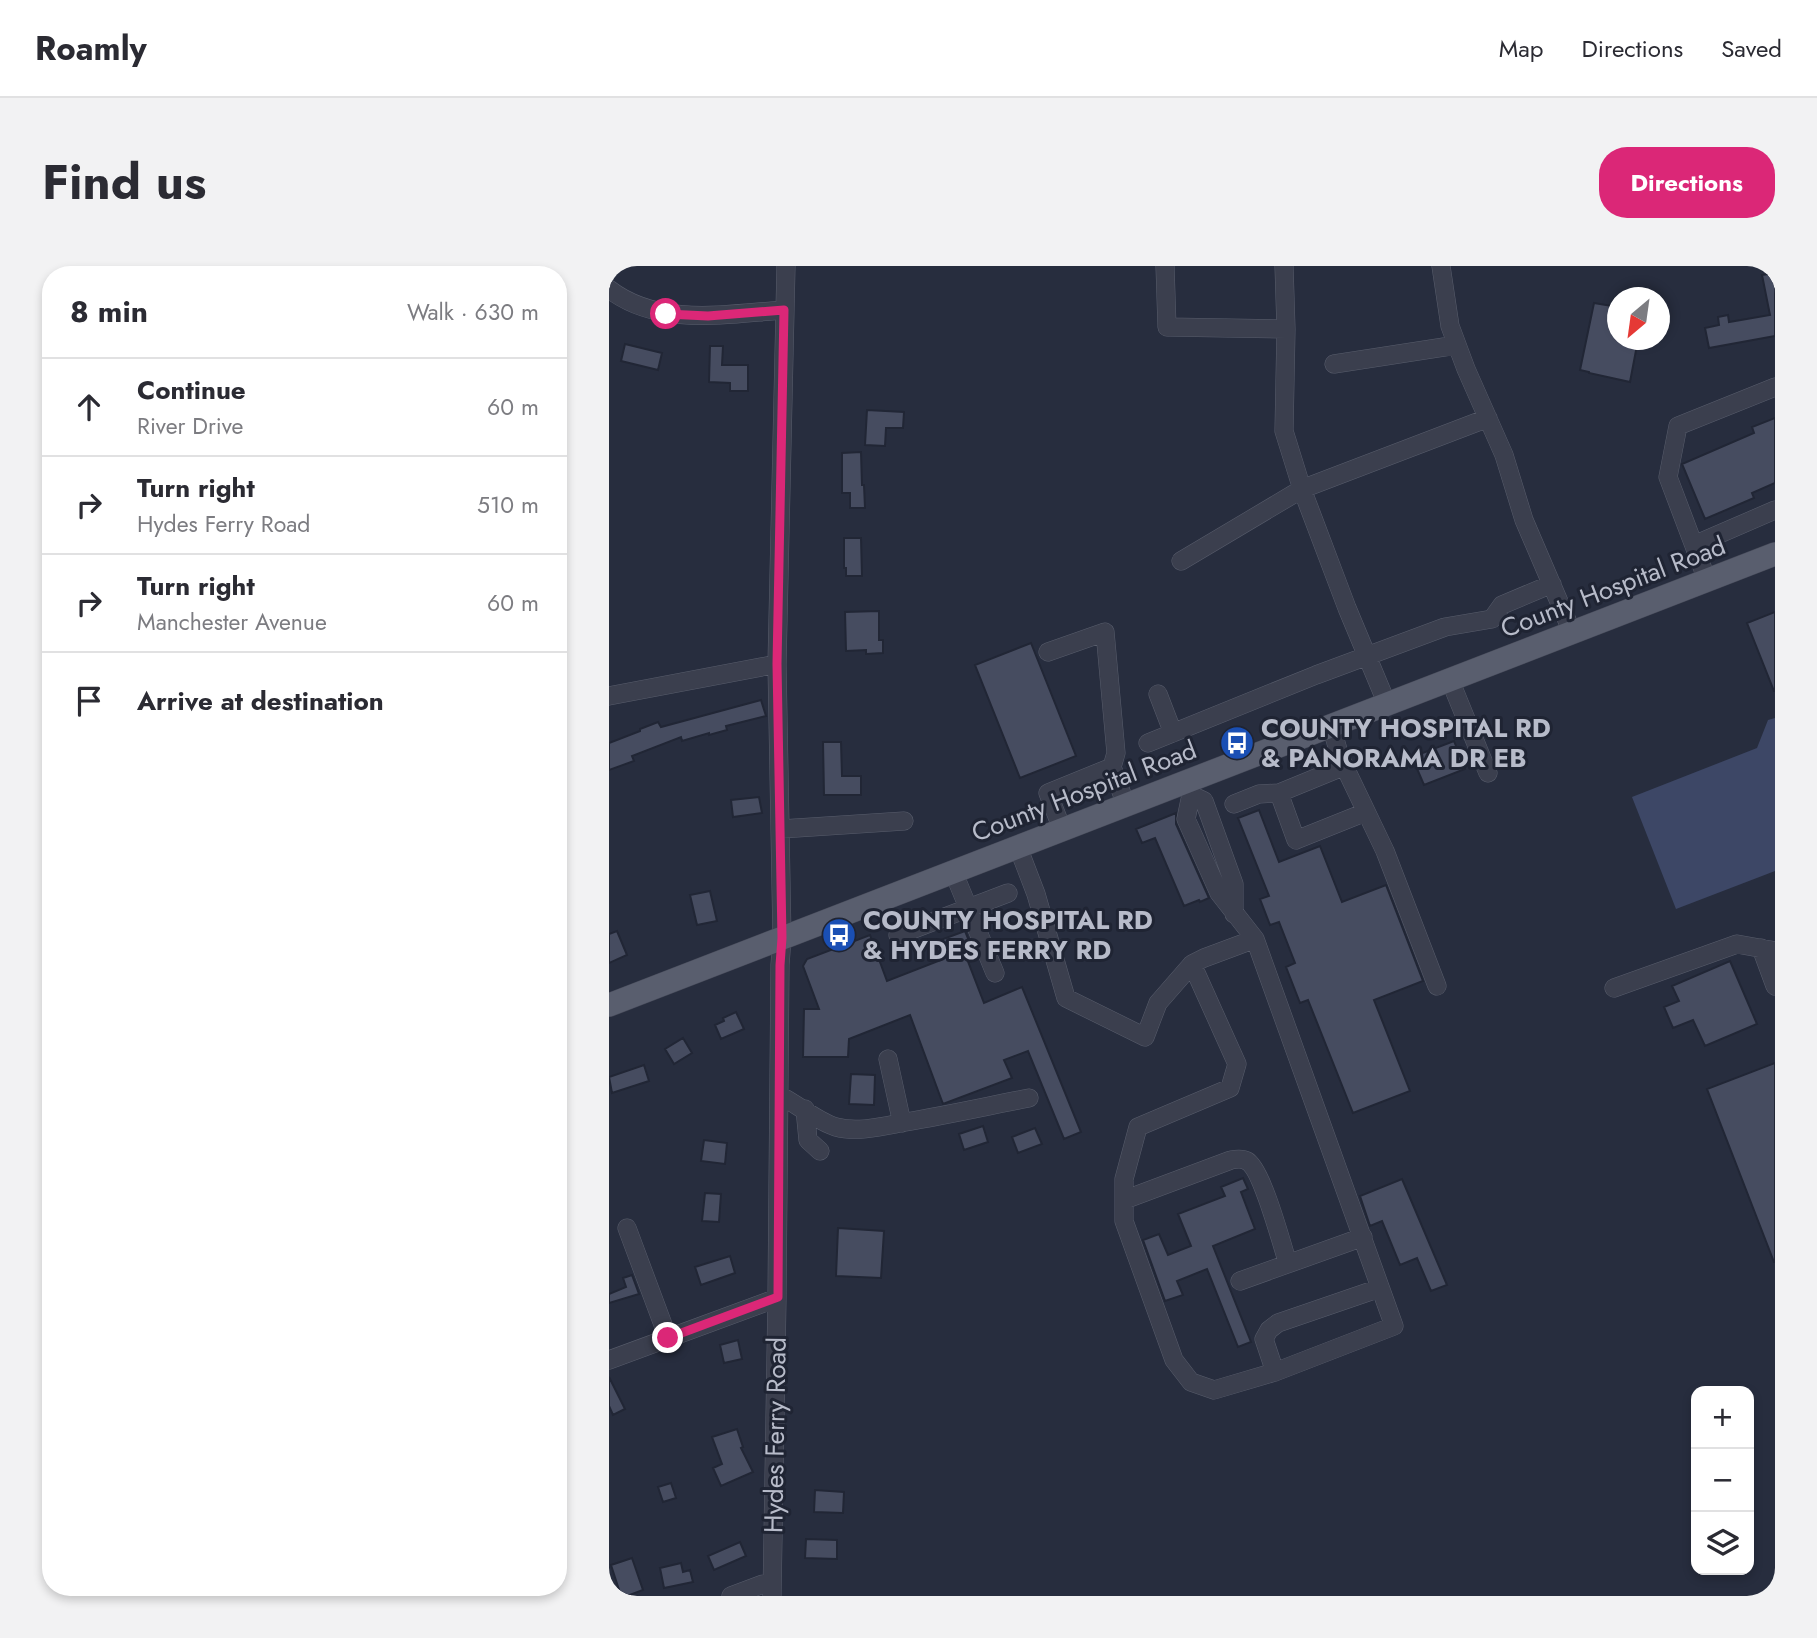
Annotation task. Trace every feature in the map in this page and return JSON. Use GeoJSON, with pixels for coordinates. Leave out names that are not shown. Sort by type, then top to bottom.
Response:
{"type":"FeatureCollection","features":[{"type":"Feature","properties":{"kind":"main road","name":"County Hospital Road"},"geometry":{"type":"LineString","coordinates":[[609,1006],[1062,829],[1126,805],[1191,787],[1331,726],[1775,554]]}},
{"type":"Feature","properties":{"kind":"street","name":"Hydes Ferry Road"},"geometry":{"type":"LineString","coordinates":[[772,1590],[782,938],[777,664],[786,266]]}},
{"type":"Feature","properties":{"kind":"street"},"geometry":{"type":"LineString","coordinates":[[1165,266],[1167,327],[1286,329]]}},
{"type":"Feature","properties":{"kind":"street"},"geometry":{"type":"LineString","coordinates":[[1284,266],[1284,431],[1302,489],[1387,704]]}},
{"type":"Feature","properties":{"kind":"street"},"geometry":{"type":"LineString","coordinates":[[1441,266],[1450,326],[1504,455],[1524,520],[1572,632]]}},
{"type":"Feature","properties":{"kind":"street"},"geometry":{"type":"LineString","coordinates":[[609,289],[621,299],[666,314],[708,316],[784,310]]}},
{"type":"Feature","properties":{"kind":"street"},"geometry":{"type":"LineString","coordinates":[[1335,364],[1457,345]]}},
{"type":"Feature","properties":{"kind":"street"},"geometry":{"type":"LineString","coordinates":[[1707,580],[1668,477],[1678,426],[1775,387]]}},
{"type":"Feature","properties":{"kind":"street"},"geometry":{"type":"LineString","coordinates":[[1181,561],[1302,489],[1488,418]]}},
{"type":"Feature","properties":{"kind":"street"},"geometry":{"type":"LineString","coordinates":[[1694,545],[1775,510]]}},
{"type":"Feature","properties":{"kind":"street"},"geometry":{"type":"LineString","coordinates":[[1147,743],[1445,627],[1492,619],[1502,606],[1552,584]]}},
{"type":"Feature","properties":{"kind":"street"},"geometry":{"type":"LineString","coordinates":[[1048,652],[1105,632],[1116,753],[1112,767],[1126,805]]}},
{"type":"Feature","properties":{"kind":"street"},"geometry":{"type":"LineString","coordinates":[[609,696],[777,664]]}},
{"type":"Feature","properties":{"kind":"street"},"geometry":{"type":"LineString","coordinates":[[1450,680],[1488,773]]}},
{"type":"Feature","properties":{"kind":"street"},"geometry":{"type":"LineString","coordinates":[[1158,694],[1173,733]]}},
{"type":"Feature","properties":{"kind":"street"},"geometry":{"type":"LineString","coordinates":[[1331,726],[1345,766],[1389,862],[1437,986]]}},
{"type":"Feature","properties":{"kind":"street"},"geometry":{"type":"LineString","coordinates":[[1234,804],[1259,794],[1279,793],[1345,766]]}},
{"type":"Feature","properties":{"kind":"street"},"geometry":{"type":"LineString","coordinates":[[1062,829],[1048,793],[1112,767]]}},
{"type":"Feature","properties":{"kind":"street"},"geometry":{"type":"LineString","coordinates":[[1191,787],[1186,819],[1219,893],[1255,939],[1394,1326],[1275,1371],[1214,1390],[1191,1382],[1174,1360],[1124,1221],[1124,1179],[1138,1127],[1230,1088],[1237,1064],[1192,964]]}},
{"type":"Feature","properties":{"kind":"street"},"geometry":{"type":"LineString","coordinates":[[1279,793],[1296,840],[1366,812]]}},
{"type":"Feature","properties":{"kind":"street"},"geometry":{"type":"LineString","coordinates":[[781,829],[904,821]]}},
{"type":"Feature","properties":{"kind":"street"},"geometry":{"type":"LineString","coordinates":[[1018,847],[1036,894],[1066,998],[1145,1037],[1158,1003],[1192,964],[1255,939]]}},
{"type":"Feature","properties":{"kind":"street"},"geometry":{"type":"LineString","coordinates":[[953,871],[995,973]]}},
{"type":"Feature","properties":{"kind":"street"},"geometry":{"type":"LineString","coordinates":[[898,935],[1008,893]]}},
{"type":"Feature","properties":{"kind":"street"},"geometry":{"type":"LineString","coordinates":[[1614,988],[1737,944],[1768,950],[1775,986]]}},
{"type":"Feature","properties":{"kind":"street"},"geometry":{"type":"LineString","coordinates":[[888,1059],[902,1123]]}},
{"type":"Feature","properties":{"kind":"street"},"geometry":{"type":"LineString","coordinates":[[779,1095],[840,1128],[871,1128],[902,1123],[1028,1097]]}},
{"type":"Feature","properties":{"kind":"street"},"geometry":{"type":"LineString","coordinates":[[805,1109],[808,1140],[820,1151]]}},
{"type":"Feature","properties":{"kind":"street"},"geometry":{"type":"LineString","coordinates":[[1124,1200],[1231,1160],[1239,1158],[1248,1161],[1259,1176],[1288,1264]]}},
{"type":"Feature","properties":{"kind":"street"},"geometry":{"type":"LineString","coordinates":[[627,1228],[668,1338]]}},
{"type":"Feature","properties":{"kind":"street"},"geometry":{"type":"LineString","coordinates":[[1240,1281],[1363,1237]]}},
{"type":"Feature","properties":{"kind":"street"},"geometry":{"type":"LineString","coordinates":[[1275,1371],[1264,1339],[1277,1323],[1380,1287]]}},
{"type":"Feature","properties":{"kind":"street"},"geometry":{"type":"LineString","coordinates":[[609,1360],[778,1297]]}},
{"type":"Feature","properties":{"kind":"street"},"geometry":{"type":"LineString","coordinates":[[731,1596],[763,1584],[772,1590]]}},
{"type":"Feature","properties":{"kind":"water"},"geometry":{"type":"Polygon","coordinates":[[[1775,718],[1775,871],[1676,909],[1632,797],[1757,748],[1768,720],[1775,718]]]}},
{"type":"Feature","properties":{"kind":"building"},"geometry":{"type":"Polygon","coordinates":[[[1775,273],[1775,336],[1709,348],[1705,328],[1719,325],[1718,317],[1728,315],[1729,322],[1770,315],[1762,275],[1775,273]]]}},
{"type":"Feature","properties":{"kind":"building"},"geometry":{"type":"Polygon","coordinates":[[[1594,303],[1607,305],[1607,350],[1636,350],[1630,382],[1580,370],[1594,303]]]}},
{"type":"Feature","properties":{"kind":"building"},"geometry":{"type":"Polygon","coordinates":[[[625,344],[662,353],[658,370],[621,361],[625,344]]]}},
{"type":"Feature","properties":{"kind":"building"},"geometry":{"type":"Polygon","coordinates":[[[710,346],[723,346],[722,365],[748,365],[748,391],[730,391],[730,383],[709,382],[710,346]]]}},
{"type":"Feature","properties":{"kind":"building"},"geometry":{"type":"Polygon","coordinates":[[[867,410],[904,412],[903,428],[886,428],[885,446],[865,445],[867,410]]]}},
{"type":"Feature","properties":{"kind":"building"},"geometry":{"type":"Polygon","coordinates":[[[1775,418],[1775,483],[1752,493],[1754,498],[1705,519],[1682,464],[1754,433],[1752,427],[1775,418]]]}},
{"type":"Feature","properties":{"kind":"building"},"geometry":{"type":"Polygon","coordinates":[[[861,452],[865,508],[850,508],[850,493],[842,493],[842,453],[861,452]]]}},
{"type":"Feature","properties":{"kind":"building"},"geometry":{"type":"Polygon","coordinates":[[[844,538],[861,538],[862,576],[846,576],[844,538]]]}},
{"type":"Feature","properties":{"kind":"building"},"geometry":{"type":"Polygon","coordinates":[[[879,611],[879,640],[883,640],[883,653],[846,651],[845,612],[879,611]]]}},
{"type":"Feature","properties":{"kind":"building"},"geometry":{"type":"Polygon","coordinates":[[[1775,612],[1775,691],[1774,691],[1747,623],[1775,612]]]}},
{"type":"Feature","properties":{"kind":"building"},"geometry":{"type":"Polygon","coordinates":[[[1031,643],[1076,756],[1020,778],[975,665],[1031,643]]]}},
{"type":"Feature","properties":{"kind":"building"},"geometry":{"type":"Polygon","coordinates":[[[761,700],[766,716],[726,726],[727,730],[709,735],[682,741],[681,737],[632,756],[634,761],[609,770],[609,743],[658,722],[661,727],[761,700]]]}},
{"type":"Feature","properties":{"kind":"building"},"geometry":{"type":"Polygon","coordinates":[[[1454,741],[1465,769],[1424,785],[1412,757],[1454,741]]]}},
{"type":"Feature","properties":{"kind":"building"},"geometry":{"type":"Polygon","coordinates":[[[823,742],[841,742],[842,776],[861,776],[861,795],[824,795],[823,742]]]}},
{"type":"Feature","properties":{"kind":"building"},"geometry":{"type":"Polygon","coordinates":[[[759,797],[762,813],[733,817],[731,800],[759,797]]]}},
{"type":"Feature","properties":{"kind":"building"},"geometry":{"type":"Polygon","coordinates":[[[1259,810],[1279,862],[1320,846],[1342,902],[1386,885],[1423,981],[1374,1000],[1410,1091],[1353,1113],[1308,1000],[1300,1003],[1286,967],[1295,963],[1279,922],[1270,925],[1260,899],[1269,896],[1238,818],[1259,810]]]}},
{"type":"Feature","properties":{"kind":"building"},"geometry":{"type":"Polygon","coordinates":[[[1176,813],[1176,824],[1209,898],[1184,906],[1155,838],[1142,843],[1136,829],[1176,813]]]}},
{"type":"Feature","properties":{"kind":"building"},"geometry":{"type":"Polygon","coordinates":[[[710,891],[717,921],[697,925],[690,895],[710,891]]]}},
{"type":"Feature","properties":{"kind":"building"},"geometry":{"type":"Polygon","coordinates":[[[617,931],[627,955],[609,963],[609,934],[617,931]]]}},
{"type":"Feature","properties":{"kind":"building"},"geometry":{"type":"Polygon","coordinates":[[[965,931],[972,948],[964,951],[984,1003],[1022,987],[1081,1132],[1064,1139],[1028,1051],[1004,1060],[1012,1078],[943,1104],[910,1015],[849,1039],[848,1057],[803,1057],[804,1009],[819,1009],[803,966],[807,959],[870,935],[887,981],[941,960],[935,942],[965,931]]]}},
{"type":"Feature","properties":{"kind":"building"},"geometry":{"type":"Polygon","coordinates":[[[1730,961],[1757,1024],[1705,1046],[1693,1020],[1673,1028],[1664,1007],[1679,1001],[1672,986],[1730,961]]]}},
{"type":"Feature","properties":{"kind":"building"},"geometry":{"type":"Polygon","coordinates":[[[736,1012],[744,1029],[721,1039],[715,1025],[736,1012]]]}},
{"type":"Feature","properties":{"kind":"building"},"geometry":{"type":"Polygon","coordinates":[[[683,1038],[692,1053],[674,1064],[665,1049],[683,1038]]]}},
{"type":"Feature","properties":{"kind":"building"},"geometry":{"type":"Polygon","coordinates":[[[1775,1063],[1775,1262],[1774,1262],[1707,1089],[1775,1063]]]}},
{"type":"Feature","properties":{"kind":"building"},"geometry":{"type":"Polygon","coordinates":[[[644,1065],[649,1081],[612,1093],[609,1077],[644,1065]]]}},
{"type":"Feature","properties":{"kind":"building"},"geometry":{"type":"Polygon","coordinates":[[[851,1074],[875,1075],[874,1105],[849,1104],[851,1074]]]}},
{"type":"Feature","properties":{"kind":"building"},"geometry":{"type":"Polygon","coordinates":[[[983,1126],[988,1142],[964,1150],[959,1134],[983,1126]]]}},
{"type":"Feature","properties":{"kind":"building"},"geometry":{"type":"Polygon","coordinates":[[[1035,1128],[1042,1144],[1018,1153],[1012,1137],[1035,1128]]]}},
{"type":"Feature","properties":{"kind":"building"},"geometry":{"type":"Polygon","coordinates":[[[704,1140],[727,1143],[725,1164],[701,1161],[704,1140]]]}},
{"type":"Feature","properties":{"kind":"building"},"geometry":{"type":"Polygon","coordinates":[[[1243,1178],[1248,1189],[1241,1192],[1255,1229],[1213,1246],[1251,1342],[1238,1347],[1207,1269],[1177,1281],[1183,1295],[1165,1301],[1143,1240],[1159,1234],[1168,1255],[1191,1246],[1178,1214],[1225,1196],[1221,1187],[1243,1178]]]}},
{"type":"Feature","properties":{"kind":"building"},"geometry":{"type":"Polygon","coordinates":[[[1402,1179],[1447,1285],[1431,1291],[1417,1258],[1400,1265],[1382,1221],[1370,1226],[1360,1196],[1402,1179]]]}},
{"type":"Feature","properties":{"kind":"building"},"geometry":{"type":"Polygon","coordinates":[[[705,1193],[721,1194],[719,1222],[702,1221],[705,1193]]]}},
{"type":"Feature","properties":{"kind":"building"},"geometry":{"type":"Polygon","coordinates":[[[838,1228],[884,1231],[881,1278],[836,1276],[838,1228]]]}},
{"type":"Feature","properties":{"kind":"building"},"geometry":{"type":"Polygon","coordinates":[[[730,1256],[735,1273],[701,1285],[695,1267],[730,1256]]]}},
{"type":"Feature","properties":{"kind":"building"},"geometry":{"type":"Polygon","coordinates":[[[632,1275],[639,1294],[609,1303],[609,1294],[626,1287],[623,1278],[632,1275]]]}},
{"type":"Feature","properties":{"kind":"building"},"geometry":{"type":"Polygon","coordinates":[[[738,1340],[742,1359],[724,1363],[720,1345],[738,1340]]]}},
{"type":"Feature","properties":{"kind":"building"},"geometry":{"type":"Polygon","coordinates":[[[609,1377],[625,1409],[613,1415],[609,1406],[609,1377]]]}},
{"type":"Feature","properties":{"kind":"building"},"geometry":{"type":"Polygon","coordinates":[[[737,1429],[743,1447],[741,1448],[753,1472],[721,1486],[713,1468],[722,1464],[712,1437],[737,1429]]]}},
{"type":"Feature","properties":{"kind":"building"},"geometry":{"type":"Polygon","coordinates":[[[671,1483],[676,1498],[663,1502],[658,1487],[671,1483]]]}},
{"type":"Feature","properties":{"kind":"building"},"geometry":{"type":"Polygon","coordinates":[[[815,1490],[844,1492],[843,1513],[814,1512],[815,1490]]]}},
{"type":"Feature","properties":{"kind":"building"},"geometry":{"type":"Polygon","coordinates":[[[806,1539],[837,1540],[837,1559],[805,1558],[806,1539]]]}},
{"type":"Feature","properties":{"kind":"building"},"geometry":{"type":"Polygon","coordinates":[[[740,1542],[746,1556],[714,1570],[708,1556],[740,1542]]]}},
{"type":"Feature","properties":{"kind":"building"},"geometry":{"type":"Polygon","coordinates":[[[632,1558],[643,1590],[621,1596],[611,1565],[632,1558]]]}},
{"type":"Feature","properties":{"kind":"building"},"geometry":{"type":"Polygon","coordinates":[[[681,1563],[683,1572],[690,1570],[693,1582],[664,1588],[660,1568],[681,1563]]]}},
{"type":"Feature","properties":{"kind":"place","name":"COUNTY HOSPITAL RD & PANORAMA DR EB"},"geometry":{"type":"Point","coordinates":[1237,743]}},
{"type":"Feature","properties":{"kind":"place","name":"COUNTY HOSPITAL RD & HYDES FERRY RD"},"geometry":{"type":"Point","coordinates":[839,935]}},
{"type":"Feature","properties":{"kind":"route"},"geometry":{"type":"LineString","coordinates":[[666,314],[708,316],[784,310],[777,664],[782,938],[778,1297],[668,1338]]}}]}
